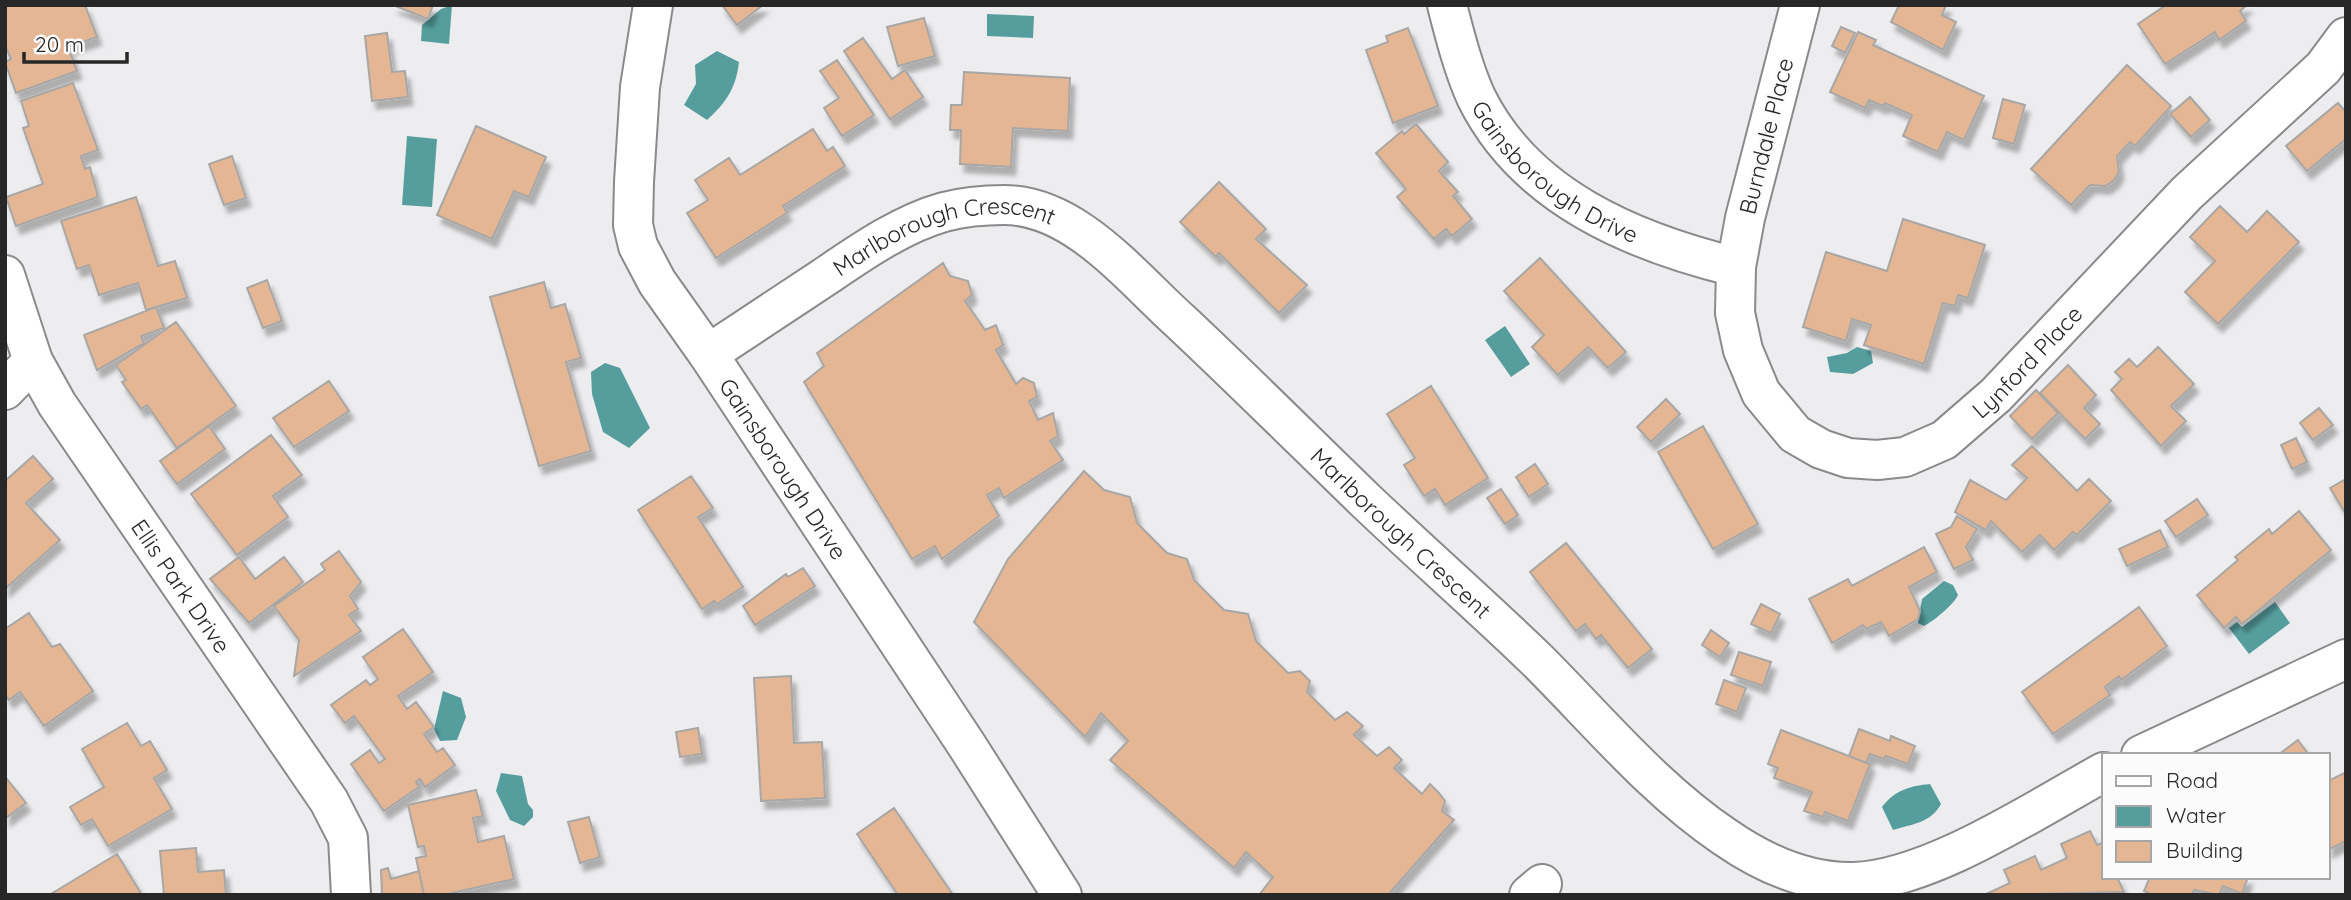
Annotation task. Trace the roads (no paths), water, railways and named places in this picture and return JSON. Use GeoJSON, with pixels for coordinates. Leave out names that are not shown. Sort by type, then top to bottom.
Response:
{"type":"FeatureCollection","features":[{"type":"Feature","properties":{"kind":"street","name":"Gainsborough Drive"},"geometry":{"type":"LineString","coordinates":[[653,5],[640,87],[633,225],[638,246],[657,282],[708,354],[966,744],[1062,895]]}},
{"type":"Feature","properties":{"kind":"street","name":"Gainsborough Drive"},"geometry":{"type":"LineString","coordinates":[[1447,5],[1476,97],[1500,135],[1533,174],[1562,197],[1658,244],[1736,267]]}},
{"type":"Feature","properties":{"kind":"street","name":"Burndale Place"},"geometry":{"type":"LineString","coordinates":[[1736,267],[1745,218],[1800,5]]}},
{"type":"Feature","properties":{"kind":"street","name":"Lynford Place"},"geometry":{"type":"LineString","coordinates":[[1736,267],[1735,313],[1743,350],[1761,393],[1795,434],[1821,449],[1848,458],[1877,460],[1905,457],[1944,440],[1996,395],[2187,193],[2323,68],[2346,37]]}},
{"type":"Feature","properties":{"kind":"street","name":"Marlborough Crescent"},"geometry":{"type":"LineString","coordinates":[[708,354],[851,259],[904,228],[943,212],[979,206],[1010,205],[1046,212],[1073,227],[1106,254],[1220,358],[1535,659],[1663,788],[1721,834],[1776,866],[1810,880],[1854,882],[1891,878],[1935,863],[2102,773]]}},
{"type":"Feature","properties":{"kind":"street","name":"Ellis Park Drive"},"geometry":{"type":"LineString","coordinates":[[5,275],[33,361],[92,457],[330,801],[348,838],[351,895]]}},
{"type":"Feature","properties":{"kind":"street"},"geometry":{"type":"LineString","coordinates":[[5,390],[33,361]]}},
{"type":"Feature","properties":{"kind":"street"},"geometry":{"type":"LineString","coordinates":[[2145,753],[2346,659]]}},
{"type":"Feature","properties":{"kind":"water"},"geometry":{"type":"Polygon","coordinates":[[[452,5],[449,44],[421,41],[422,25],[441,9],[452,5]]]}},
{"type":"Feature","properties":{"kind":"water"},"geometry":{"type":"Polygon","coordinates":[[[987,14],[1034,16],[1033,38],[987,36],[987,14]]]}},
{"type":"Feature","properties":{"kind":"water"},"geometry":{"type":"Polygon","coordinates":[[[717,51],[739,62],[729,94],[707,120],[684,105],[696,84],[695,65],[717,51]]]}},
{"type":"Feature","properties":{"kind":"water"},"geometry":{"type":"Polygon","coordinates":[[[407,136],[437,139],[432,207],[402,205],[407,136]]]}},
{"type":"Feature","properties":{"kind":"water"},"geometry":{"type":"Polygon","coordinates":[[[1505,326],[1530,364],[1511,377],[1485,340],[1505,326]]]}},
{"type":"Feature","properties":{"kind":"water"},"geometry":{"type":"Polygon","coordinates":[[[1857,347],[1871,351],[1873,363],[1853,374],[1830,372],[1827,357],[1847,353],[1857,347]]]}},
{"type":"Feature","properties":{"kind":"water"},"geometry":{"type":"Polygon","coordinates":[[[605,363],[620,368],[650,428],[629,448],[603,432],[592,394],[591,372],[605,363]]]}},
{"type":"Feature","properties":{"kind":"water"},"geometry":{"type":"Polygon","coordinates":[[[1944,581],[1953,585],[1958,595],[1928,624],[1924,626],[1918,623],[1922,599],[1944,581]]]}},
{"type":"Feature","properties":{"kind":"water"},"geometry":{"type":"Polygon","coordinates":[[[2275,602],[2290,623],[2249,654],[2229,628],[2237,622],[2242,627],[2275,602]]]}},
{"type":"Feature","properties":{"kind":"water"},"geometry":{"type":"Polygon","coordinates":[[[443,691],[461,698],[466,717],[457,740],[440,741],[434,729],[443,691]]]}},
{"type":"Feature","properties":{"kind":"water"},"geometry":{"type":"Polygon","coordinates":[[[501,773],[522,776],[528,804],[533,810],[533,817],[524,826],[510,820],[496,791],[501,773]]]}},
{"type":"Feature","properties":{"kind":"water"},"geometry":{"type":"Polygon","coordinates":[[[1930,784],[1941,804],[1937,810],[1920,822],[1893,830],[1882,807],[1903,790],[1930,784]]]}}]}
